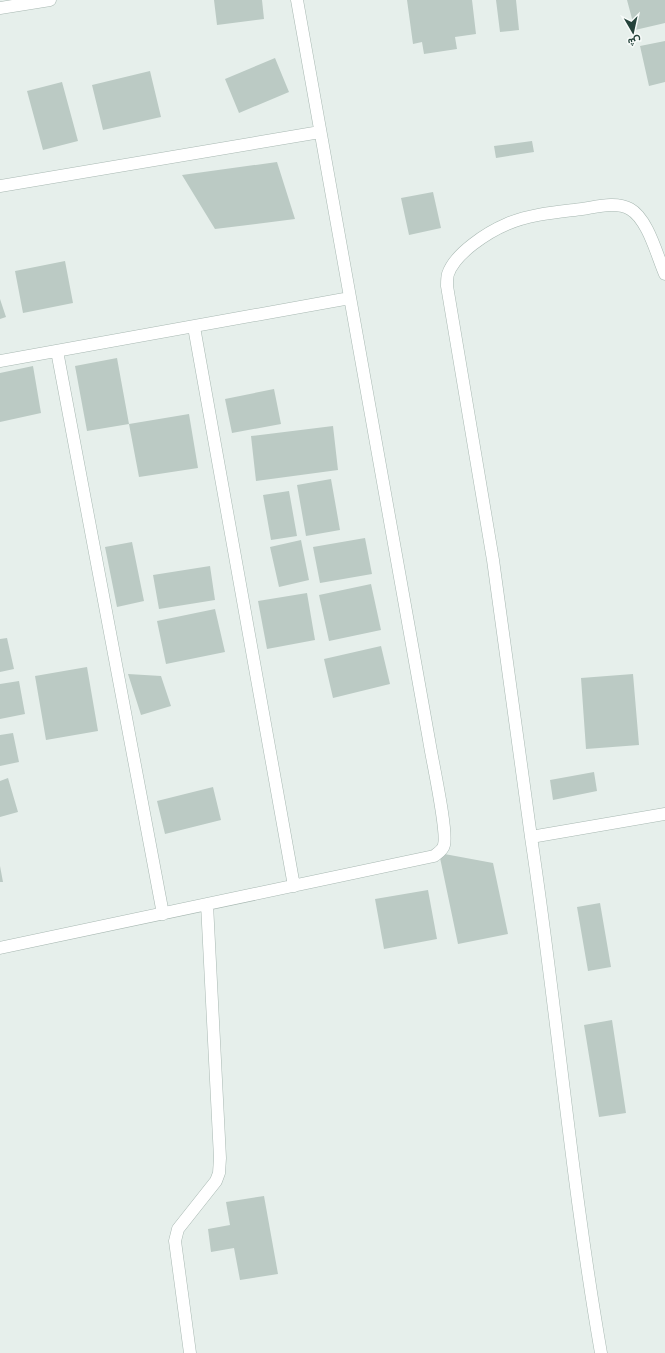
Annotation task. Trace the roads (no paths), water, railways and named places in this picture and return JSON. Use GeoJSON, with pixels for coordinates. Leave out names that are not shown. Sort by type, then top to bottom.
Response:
{"type":"FeatureCollection","features":[{"type":"Feature","properties":{"kind":"street"},"geometry":{"type":"LineString","coordinates":[[0,8],[50,0]]}},
{"type":"Feature","properties":{"kind":"street"},"geometry":{"type":"LineString","coordinates":[[0,948],[434,856],[439,853],[444,845],[445,837],[297,0]]}},
{"type":"Feature","properties":{"kind":"street"},"geometry":{"type":"LineString","coordinates":[[0,186],[320,132]]}},
{"type":"Feature","properties":{"kind":"street"},"geometry":{"type":"LineString","coordinates":[[601,1353],[592,1304],[493,560],[447,286],[448,274],[453,264],[471,245],[508,224],[543,214],[609,205],[628,208],[637,214],[646,227],[665,274]]}},
{"type":"Feature","properties":{"kind":"street"},"geometry":{"type":"LineString","coordinates":[[0,362],[350,298]]}},
{"type":"Feature","properties":{"kind":"street"},"geometry":{"type":"LineString","coordinates":[[194,327],[294,886]]}},
{"type":"Feature","properties":{"kind":"street"},"geometry":{"type":"LineString","coordinates":[[57,352],[163,914]]}},
{"type":"Feature","properties":{"kind":"street"},"geometry":{"type":"LineString","coordinates":[[531,837],[665,814]]}},
{"type":"Feature","properties":{"kind":"street"},"geometry":{"type":"LineString","coordinates":[[190,1353],[175,1241],[178,1229],[216,1181],[219,1172],[220,1158],[207,904]]}}]}
